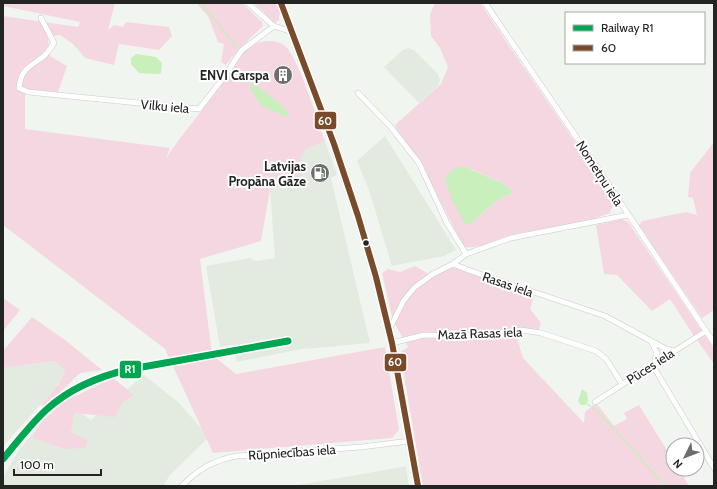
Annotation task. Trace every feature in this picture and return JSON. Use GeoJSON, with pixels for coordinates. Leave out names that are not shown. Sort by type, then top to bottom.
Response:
{"type":"FeatureCollection","features":[{"type":"Feature","properties":{"kind":"street"},"geometry":{"type":"LineString","coordinates":[[248,3],[274,26],[292,32]]}},
{"type":"Feature","properties":{"kind":"street"},"geometry":{"type":"LineString","coordinates":[[281,3],[334,144],[358,216],[376,277],[392,343],[418,486]]}},
{"type":"Feature","properties":{"kind":"street","name":"Nometņu iela"},"geometry":{"type":"LineString","coordinates":[[485,3],[714,343]]}},
{"type":"Feature","properties":{"kind":"street","name":"Vilku iela"},"geometry":{"type":"LineString","coordinates":[[41,18],[54,43],[45,55],[33,62],[25,71],[20,79],[20,88],[28,92],[199,109],[242,50],[274,26]]}},
{"type":"Feature","properties":{"kind":"street"},"geometry":{"type":"LineString","coordinates":[[358,92],[390,126],[418,163],[447,223],[466,254]]}},
{"type":"Feature","properties":{"kind":"street"},"geometry":{"type":"LineString","coordinates":[[389,330],[404,300],[416,286],[466,254],[511,238],[628,215]]}},
{"type":"Feature","properties":{"kind":"street","name":"Rasas iela"},"geometry":{"type":"LineString","coordinates":[[452,264],[605,316],[651,341],[674,351]]}},
{"type":"Feature","properties":{"kind":"street","name":"Mazā Rasas iela"},"geometry":{"type":"LineString","coordinates":[[392,343],[424,335],[474,336],[521,330],[541,333],[596,351],[606,359],[622,384]]}},
{"type":"Feature","properties":{"kind":"street","name":"Pūces iela"},"geometry":{"type":"LineString","coordinates":[[596,402],[706,331]]}},
{"type":"Feature","properties":{"kind":"street"},"geometry":{"type":"LineString","coordinates":[[651,341],[657,353],[653,366],[714,468]]}},
{"type":"Feature","properties":{"kind":"street","name":"Rūpniecības iela"},"geometry":{"type":"LineString","coordinates":[[182,486],[205,466],[226,458],[361,447],[410,441]]}},
{"type":"Feature","properties":{"kind":"shaded area"},"geometry":{"type":"Polygon","coordinates":[[[3,3],[115,3],[108,30],[114,25],[123,27],[126,22],[169,27],[172,36],[159,50],[119,44],[114,65],[85,58],[74,45],[60,35],[48,37],[50,56],[67,66],[58,92],[25,89],[25,129],[170,148],[166,158],[243,53],[256,43],[265,41],[278,42],[285,46],[296,62],[302,75],[325,141],[306,149],[298,164],[303,184],[270,189],[261,241],[200,259],[211,347],[216,358],[236,374],[385,347],[399,430],[392,438],[213,453],[165,349],[3,225],[3,16],[78,27],[80,22],[3,6],[3,3]]]}},
{"type":"Feature","properties":{"kind":"shaded area"},"geometry":{"type":"Polygon","coordinates":[[[196,3],[242,3],[262,22],[263,26],[239,49],[226,65],[221,62],[224,44],[218,42],[208,16],[196,3]]]}},
{"type":"Feature","properties":{"kind":"shaded area"},"geometry":{"type":"Polygon","coordinates":[[[254,3],[276,3],[280,12],[279,20],[275,23],[254,3]]]}},
{"type":"Feature","properties":{"kind":"shaded area"},"geometry":{"type":"Polygon","coordinates":[[[435,3],[480,3],[588,161],[614,203],[610,213],[573,224],[511,235],[476,247],[464,247],[422,166],[397,131],[395,125],[441,84],[448,67],[440,48],[431,36],[430,14],[435,3]],[[471,169],[470,224],[495,202],[514,192],[502,183],[471,169]]]}},
{"type":"Feature","properties":{"kind":"shaded area"},"geometry":{"type":"Polygon","coordinates":[[[408,48],[414,50],[438,74],[440,80],[438,86],[419,103],[384,67],[403,50],[408,48]]]}},
{"type":"Feature","properties":{"kind":"shaded area"},"geometry":{"type":"Polygon","coordinates":[[[136,54],[156,57],[162,63],[161,73],[139,73],[131,64],[131,58],[136,54]]]}},
{"type":"Feature","properties":{"kind":"shaded area"},"geometry":{"type":"Polygon","coordinates":[[[250,84],[264,92],[289,113],[287,117],[261,106],[250,88],[250,84]]]}},
{"type":"Feature","properties":{"kind":"shaded area"},"geometry":{"type":"Polygon","coordinates":[[[385,136],[456,250],[444,256],[392,266],[369,190],[357,161],[385,136]]]}},
{"type":"Feature","properties":{"kind":"shaded area"},"geometry":{"type":"Polygon","coordinates":[[[325,141],[337,175],[331,178],[370,343],[303,349],[236,362],[233,345],[220,347],[206,266],[250,258],[256,261],[275,258],[270,189],[303,184],[298,164],[306,149],[325,141]]]}},
{"type":"Feature","properties":{"kind":"shaded area"},"geometry":{"type":"Polygon","coordinates":[[[714,142],[714,310],[702,318],[639,225],[642,221],[686,212],[697,215],[693,198],[688,197],[690,173],[714,142]]]}},
{"type":"Feature","properties":{"kind":"shaded area"},"geometry":{"type":"Polygon","coordinates":[[[463,166],[502,183],[514,192],[495,202],[470,224],[465,224],[453,202],[445,181],[451,170],[463,166]]]}},
{"type":"Feature","properties":{"kind":"shaded area"},"geometry":{"type":"Polygon","coordinates":[[[622,219],[628,222],[714,349],[714,364],[670,299],[652,311],[617,275],[604,274],[596,225],[622,219]]]}},
{"type":"Feature","properties":{"kind":"shaded area"},"geometry":{"type":"Polygon","coordinates":[[[415,266],[434,277],[448,269],[454,268],[534,296],[530,309],[541,323],[539,330],[514,328],[523,358],[584,423],[585,412],[596,403],[614,426],[627,419],[624,413],[639,405],[665,447],[665,477],[684,477],[689,486],[423,486],[400,352],[408,347],[393,321],[382,273],[388,269],[400,272],[415,266]]]}},
{"type":"Feature","properties":{"kind":"shaded area"},"geometry":{"type":"Polygon","coordinates":[[[3,298],[20,310],[3,331],[3,298]]]}},
{"type":"Feature","properties":{"kind":"shaded area"},"geometry":{"type":"Polygon","coordinates":[[[32,317],[65,340],[102,370],[80,373],[44,408],[41,405],[59,384],[65,370],[54,361],[3,368],[3,351],[32,317]]]}},
{"type":"Feature","properties":{"kind":"shaded area"},"geometry":{"type":"Polygon","coordinates":[[[54,361],[65,370],[59,384],[3,446],[3,368],[54,361]]]}},
{"type":"Feature","properties":{"kind":"shaded area"},"geometry":{"type":"Polygon","coordinates":[[[144,375],[179,403],[209,437],[170,475],[163,486],[3,486],[3,477],[19,450],[38,426],[67,403],[91,420],[144,375]]]}},
{"type":"Feature","properties":{"kind":"shaded area"},"geometry":{"type":"Polygon","coordinates":[[[113,378],[134,395],[123,402],[115,417],[74,413],[71,432],[88,440],[85,448],[65,449],[32,438],[41,422],[65,401],[113,378]]]}},
{"type":"Feature","properties":{"kind":"shaded area"},"geometry":{"type":"Polygon","coordinates":[[[582,389],[587,393],[588,401],[585,405],[581,405],[578,401],[582,389]]]}},
{"type":"Feature","properties":{"kind":"shaded area"},"geometry":{"type":"Polygon","coordinates":[[[406,466],[409,486],[292,486],[397,468],[406,466]]]}},
{"type":"Feature","properties":{"kind":"waterway"},"geometry":{"type":"LineString","coordinates":[[201,3],[236,46]]}},
{"type":"Feature","properties":{"kind":"waterway"},"geometry":{"type":"LineString","coordinates":[[242,72],[250,84]]}},
{"type":"Feature","properties":{"kind":"waterway"},"geometry":{"type":"LineString","coordinates":[[592,407],[637,454],[664,486]]}},
{"type":"Feature","properties":{"kind":"rail line","name":"R1"},"geometry":{"type":"LineString","coordinates":[[3,459],[29,428],[55,402],[75,389],[96,379],[131,369],[288,341]]}},
{"type":"Feature","properties":{"kind":"transit line","name":"60"},"geometry":{"type":"LineString","coordinates":[[281,3],[334,144],[358,216],[376,277],[392,343],[418,486]]}},
{"type":"Feature","properties":{"kind":"place","name":"ENVI Carspa"},"geometry":{"type":"Point","coordinates":[283,75]}},
{"type":"Feature","properties":{"kind":"place","name":"Latvijas Propāna Gāze"},"geometry":{"type":"Point","coordinates":[320,173]}}]}
